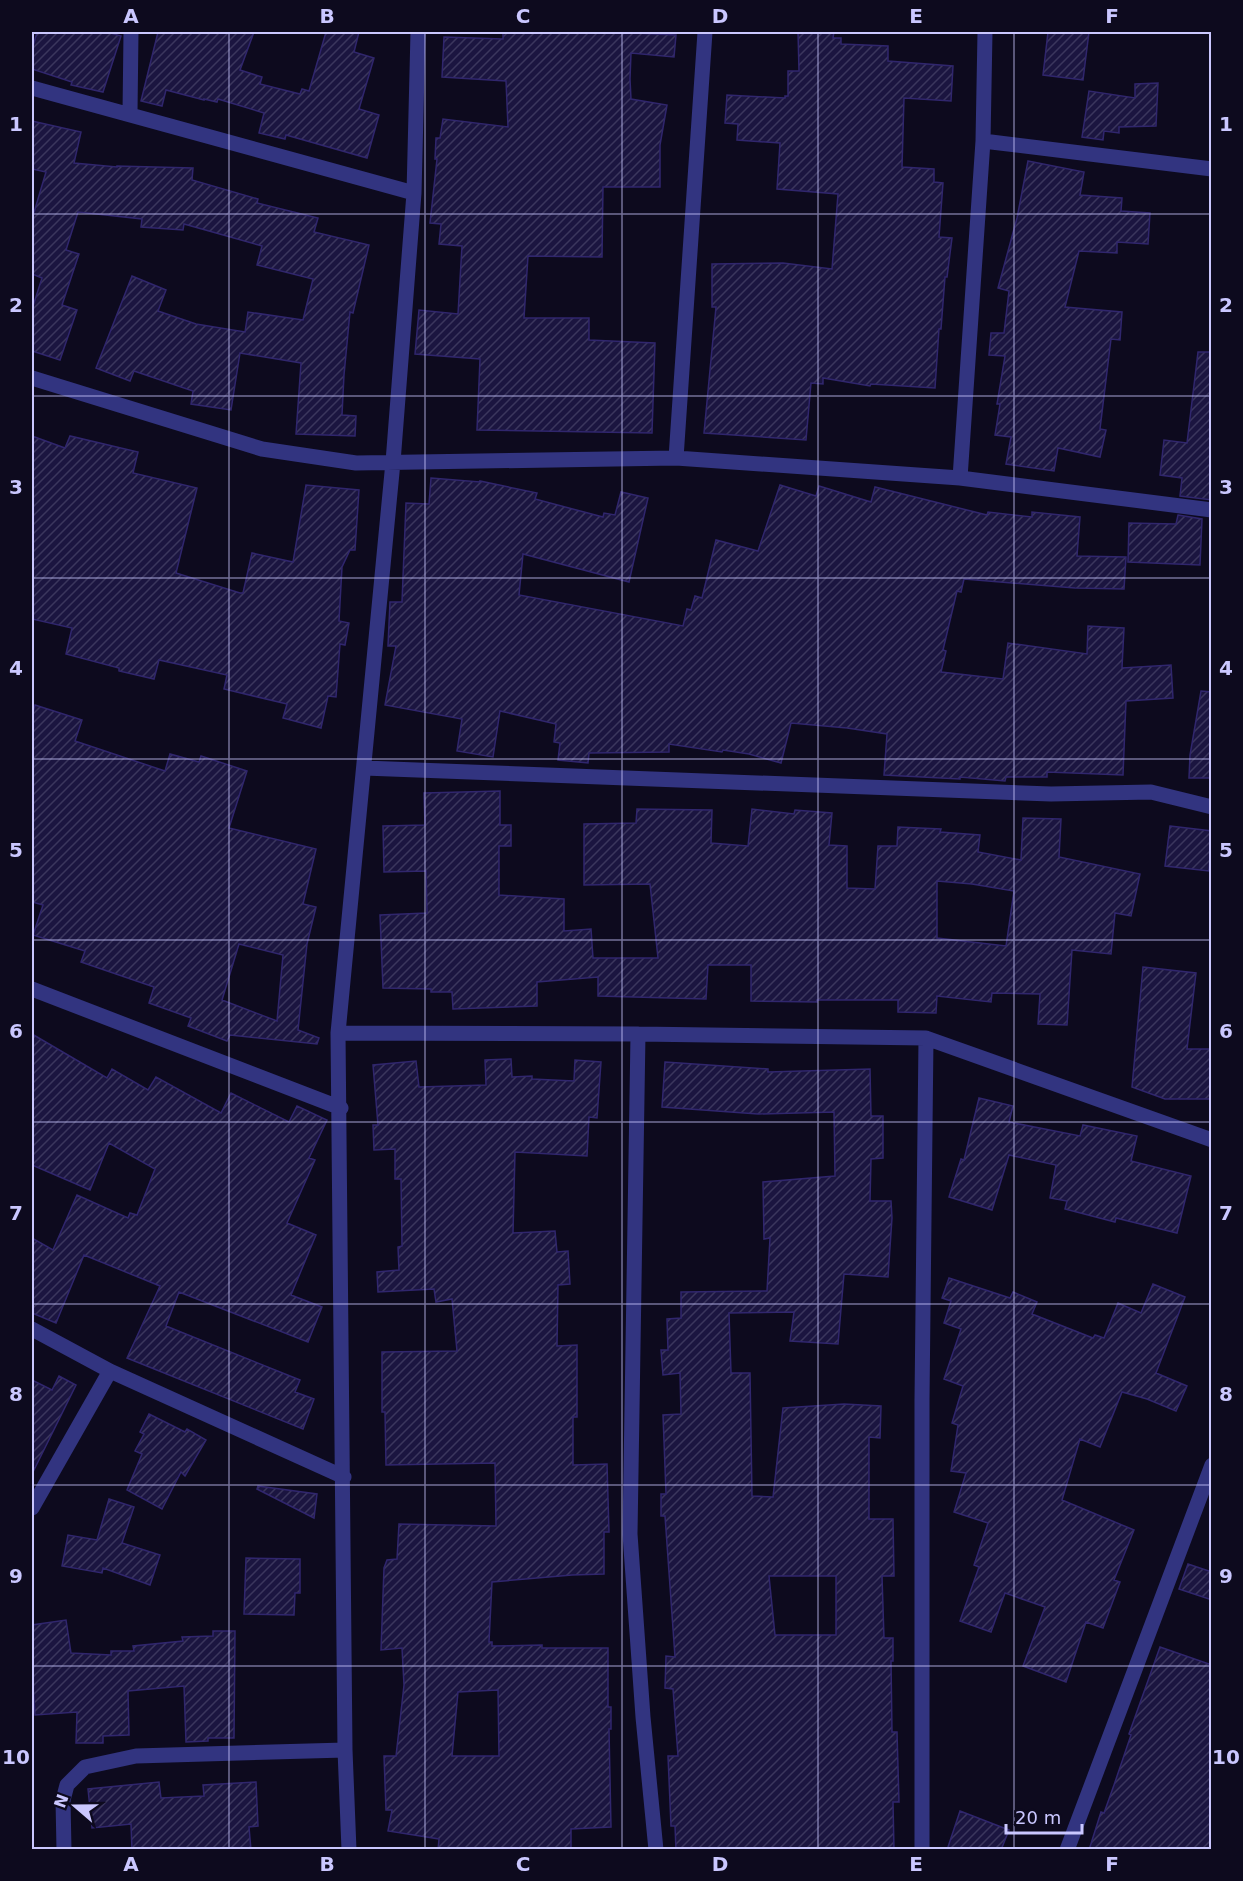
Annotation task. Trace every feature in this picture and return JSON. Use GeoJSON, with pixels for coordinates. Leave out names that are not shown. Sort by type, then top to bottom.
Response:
{"type":"FeatureCollection","features":[{"type":"Feature","properties":{"kind":"street"},"geometry":{"type":"LineString","coordinates":[[130,113],[131,32]]}},
{"type":"Feature","properties":{"kind":"street"},"geometry":{"type":"LineString","coordinates":[[349,1850],[345,1750],[338,1033],[393,462],[414,193],[418,32]]}},
{"type":"Feature","properties":{"kind":"street"},"geometry":{"type":"LineString","coordinates":[[676,458],[705,32]]}},
{"type":"Feature","properties":{"kind":"street"},"geometry":{"type":"LineString","coordinates":[[960,478],[984,141],[985,32]]}},
{"type":"Feature","properties":{"kind":"street"},"geometry":{"type":"LineString","coordinates":[[32,88],[130,113],[414,193]]}},
{"type":"Feature","properties":{"kind":"street"},"geometry":{"type":"LineString","coordinates":[[984,141],[1212,169]]}},
{"type":"Feature","properties":{"kind":"street"},"geometry":{"type":"LineString","coordinates":[[32,378],[262,449],[356,463],[676,458],[960,478],[1212,510]]}},
{"type":"Feature","properties":{"kind":"street"},"geometry":{"type":"LineString","coordinates":[[364,768],[1051,794],[1151,792],[1212,807]]}},
{"type":"Feature","properties":{"kind":"street"},"geometry":{"type":"LineString","coordinates":[[32,989],[340,1108]]}},
{"type":"Feature","properties":{"kind":"street"},"geometry":{"type":"LineString","coordinates":[[338,1033],[926,1038],[1212,1140]]}},
{"type":"Feature","properties":{"kind":"street"},"geometry":{"type":"LineString","coordinates":[[638,1034],[630,1533],[643,1718],[656,1850]]}},
{"type":"Feature","properties":{"kind":"street"},"geometry":{"type":"LineString","coordinates":[[922,1850],[922,1400],[926,1038]]}},
{"type":"Feature","properties":{"kind":"street"},"geometry":{"type":"LineString","coordinates":[[32,1329],[110,1371],[344,1477]]}},
{"type":"Feature","properties":{"kind":"street"},"geometry":{"type":"LineString","coordinates":[[32,1508],[110,1371]]}},
{"type":"Feature","properties":{"kind":"street"},"geometry":{"type":"LineString","coordinates":[[1067,1850],[1212,1465]]}},
{"type":"Feature","properties":{"kind":"street"},"geometry":{"type":"LineString","coordinates":[[64,1850],[63,1800],[67,1785],[85,1767],[136,1756],[345,1750]]}},
{"type":"Feature","properties":{"kind":"building"},"geometry":{"type":"Polygon","coordinates":[[[37,32],[107,32],[121,36],[103,92],[71,85],[72,82],[32,69],[32,50],[37,32]]]}},
{"type":"Feature","properties":{"kind":"building"},"geometry":{"type":"Polygon","coordinates":[[[158,32],[254,32],[240,70],[262,77],[260,84],[300,94],[302,89],[309,91],[326,32],[359,32],[354,52],[374,58],[359,109],[379,115],[367,158],[286,135],[285,139],[259,133],[264,113],[218,99],[217,102],[204,100],[166,90],[162,106],[141,101],[158,32]]]}},
{"type":"Feature","properties":{"kind":"building"},"geometry":{"type":"Polygon","coordinates":[[[503,32],[614,32],[676,35],[674,57],[631,53],[631,99],[667,105],[660,145],[660,187],[603,187],[602,257],[528,256],[524,318],[589,318],[589,340],[655,343],[652,433],[477,430],[480,359],[415,354],[419,310],[458,314],[462,246],[439,244],[441,224],[430,223],[437,159],[435,159],[436,138],[440,138],[443,119],[508,127],[506,81],[442,77],[444,37],[503,39],[503,32]]]}},
{"type":"Feature","properties":{"kind":"building"},"geometry":{"type":"Polygon","coordinates":[[[798,32],[834,32],[833,38],[841,38],[841,44],[888,46],[888,61],[953,66],[951,101],[904,98],[902,167],[934,169],[934,182],[943,183],[939,237],[952,238],[947,277],[945,277],[941,329],[939,329],[935,388],[871,384],[870,386],[823,378],[823,384],[811,383],[806,440],[704,433],[716,307],[712,307],[712,264],[783,263],[832,269],[838,194],[777,189],[780,143],[737,140],[738,124],[725,123],[727,95],[785,98],[788,96],[788,71],[799,71],[798,32]]]}},
{"type":"Feature","properties":{"kind":"building"},"geometry":{"type":"Polygon","coordinates":[[[1048,32],[1089,32],[1083,80],[1043,75],[1048,32]]]}},
{"type":"Feature","properties":{"kind":"building"},"geometry":{"type":"Polygon","coordinates":[[[1158,83],[1156,126],[1119,127],[1119,133],[1104,131],[1103,140],[1082,137],[1089,91],[1135,98],[1135,84],[1158,83]]]}},
{"type":"Feature","properties":{"kind":"building"},"geometry":{"type":"Polygon","coordinates":[[[32,121],[81,132],[74,163],[117,167],[193,168],[192,180],[258,199],[257,203],[318,218],[314,232],[369,245],[353,313],[350,312],[344,375],[342,415],[356,416],[355,436],[296,434],[301,363],[240,353],[231,410],[191,404],[193,391],[134,371],[130,381],[96,368],[132,276],[166,290],[158,311],[196,324],[245,332],[248,312],[303,320],[313,279],[257,265],[262,246],[184,224],[183,230],[141,227],[142,219],[78,212],[66,250],[79,254],[62,305],[77,310],[60,360],[32,351],[32,309],[42,278],[32,274],[32,219],[46,172],[32,169],[32,121]]]}},
{"type":"Feature","properties":{"kind":"building"},"geometry":{"type":"Polygon","coordinates":[[[1028,161],[1084,172],[1080,195],[1122,198],[1121,211],[1150,213],[1148,244],[1117,242],[1117,253],[1079,251],[1065,307],[1122,312],[1120,340],[1111,339],[1100,429],[1106,430],[1100,457],[1058,448],[1054,471],[1006,464],[1011,437],[995,435],[1000,404],[997,404],[1005,356],[989,355],[991,333],[1004,333],[1009,291],[998,288],[1017,218],[1028,161]]]}},
{"type":"Feature","properties":{"kind":"building"},"geometry":{"type":"Polygon","coordinates":[[[1198,352],[1212,352],[1212,500],[1180,496],[1182,478],[1160,475],[1164,440],[1187,443],[1198,352]]]}},
{"type":"Feature","properties":{"kind":"building"},"geometry":{"type":"Polygon","coordinates":[[[32,436],[65,448],[70,436],[138,452],[133,473],[197,488],[176,573],[240,593],[243,593],[252,553],[293,562],[306,485],[359,490],[355,550],[350,550],[342,567],[339,621],[349,623],[345,645],[340,644],[336,697],[328,696],[321,728],[283,718],[287,704],[224,689],[227,675],[159,660],[154,679],[119,671],[119,668],[66,654],[72,628],[32,619],[32,436]]]}},
{"type":"Feature","properties":{"kind":"building"},"geometry":{"type":"Polygon","coordinates":[[[431,478],[480,481],[537,493],[535,499],[603,517],[604,513],[615,515],[621,492],[648,498],[629,582],[523,554],[519,595],[683,626],[687,609],[691,610],[695,596],[702,598],[716,540],[758,551],[780,485],[816,496],[819,486],[871,502],[875,487],[987,515],[988,512],[1032,517],[1032,512],[1080,517],[1077,556],[1126,557],[1124,589],[1075,588],[964,579],[961,592],[957,591],[943,650],[946,651],[941,672],[1003,679],[1008,643],[1087,654],[1088,626],[1124,628],[1122,668],[1171,665],[1173,698],[1126,701],[1123,775],[1047,772],[1047,777],[1006,777],[1005,781],[884,775],[887,734],[791,723],[781,763],[749,754],[669,744],[669,752],[589,753],[588,763],[558,760],[560,743],[554,742],[556,724],[500,711],[493,757],[457,751],[462,719],[385,705],[396,646],[388,646],[390,602],[402,602],[406,503],[429,504],[431,478]]]}},
{"type":"Feature","properties":{"kind":"building"},"geometry":{"type":"Polygon","coordinates":[[[1178,515],[1202,519],[1200,565],[1128,562],[1129,523],[1176,524],[1178,515]]]}},
{"type":"Feature","properties":{"kind":"building"},"geometry":{"type":"Polygon","coordinates":[[[1201,691],[1212,692],[1212,778],[1189,778],[1190,755],[1201,691]]]}},
{"type":"Feature","properties":{"kind":"building"},"geometry":{"type":"Polygon","coordinates":[[[35,705],[82,720],[75,741],[165,771],[170,754],[199,762],[201,756],[247,771],[229,828],[316,849],[303,904],[316,907],[307,944],[298,1030],[319,1038],[317,1044],[230,1035],[227,1041],[188,1026],[191,1018],[149,1003],[154,987],[81,962],[85,951],[33,935],[43,905],[32,902],[32,716],[35,705]],[[239,944],[222,1000],[277,1021],[283,955],[239,944]]]}},
{"type":"Feature","properties":{"kind":"building"},"geometry":{"type":"Polygon","coordinates":[[[500,791],[500,825],[511,825],[511,846],[499,846],[499,895],[564,899],[564,931],[591,929],[593,958],[658,958],[650,884],[584,885],[584,824],[636,823],[637,809],[712,810],[711,843],[748,846],[752,809],[794,814],[795,810],[832,813],[829,845],[847,846],[847,888],[875,889],[878,846],[897,846],[898,827],[941,829],[940,832],[980,835],[978,852],[1021,860],[1023,818],[1061,819],[1059,857],[1140,874],[1131,916],[1115,913],[1111,954],[1072,950],[1067,1025],[1038,1024],[1040,994],[992,993],[991,1002],[937,996],[936,1013],[898,1012],[898,1000],[751,1001],[751,965],[708,965],[706,999],[598,996],[598,977],[537,982],[537,1006],[453,1009],[452,992],[383,988],[380,915],[427,913],[426,871],[384,872],[383,826],[425,825],[424,793],[500,791]],[[937,881],[937,938],[1006,946],[1014,891],[937,881]]]}},
{"type":"Feature","properties":{"kind":"building"},"geometry":{"type":"Polygon","coordinates":[[[1170,826],[1212,831],[1209,871],[1165,866],[1170,826]]]}},
{"type":"Feature","properties":{"kind":"building"},"geometry":{"type":"Polygon","coordinates":[[[1143,967],[1196,973],[1187,1049],[1211,1049],[1211,1099],[1165,1099],[1132,1087],[1143,967]]]}},
{"type":"Feature","properties":{"kind":"building"},"geometry":{"type":"Polygon","coordinates":[[[32,1034],[107,1078],[112,1069],[148,1090],[156,1077],[221,1113],[231,1093],[289,1122],[297,1106],[327,1120],[309,1158],[315,1160],[287,1223],[316,1235],[291,1295],[322,1307],[308,1342],[179,1292],[166,1326],[300,1380],[295,1392],[314,1399],[303,1429],[127,1358],[160,1286],[84,1255],[56,1323],[32,1313],[32,1238],[53,1250],[77,1195],[128,1218],[130,1213],[137,1215],[155,1169],[109,1143],[90,1190],[32,1165],[32,1034]]]}},
{"type":"Feature","properties":{"kind":"building"},"geometry":{"type":"Polygon","coordinates":[[[511,1059],[512,1077],[532,1076],[532,1079],[574,1081],[575,1060],[601,1062],[597,1118],[589,1117],[587,1156],[515,1152],[513,1233],[555,1231],[557,1252],[568,1251],[570,1284],[558,1285],[557,1346],[577,1345],[577,1417],[573,1417],[573,1465],[607,1464],[609,1532],[604,1532],[604,1574],[492,1582],[489,1642],[492,1642],[492,1646],[542,1645],[542,1648],[608,1648],[608,1707],[611,1707],[611,1729],[609,1729],[611,1827],[571,1829],[571,1850],[438,1850],[439,1839],[388,1831],[392,1810],[386,1810],[384,1756],[396,1756],[404,1685],[402,1648],[381,1650],[384,1568],[387,1560],[397,1559],[399,1524],[496,1526],[495,1463],[386,1465],[385,1412],[382,1412],[382,1352],[457,1351],[452,1299],[436,1302],[434,1289],[378,1292],[377,1272],[399,1270],[398,1247],[402,1246],[401,1179],[395,1179],[395,1149],[374,1150],[373,1125],[378,1125],[373,1065],[416,1061],[419,1087],[486,1085],[485,1060],[511,1059]],[[498,1690],[458,1692],[452,1756],[499,1756],[498,1690]]]}},
{"type":"Feature","properties":{"kind":"building"},"geometry":{"type":"Polygon","coordinates":[[[665,1062],[768,1069],[768,1072],[870,1069],[871,1116],[883,1116],[883,1158],[871,1159],[870,1201],[891,1201],[888,1277],[844,1274],[838,1344],[790,1341],[794,1312],[729,1313],[731,1373],[750,1373],[752,1496],[773,1497],[783,1408],[844,1404],[881,1406],[880,1438],[869,1437],[869,1519],[893,1519],[894,1576],[882,1576],[884,1638],[893,1638],[892,1732],[897,1732],[899,1802],[893,1802],[894,1850],[676,1850],[675,1826],[671,1826],[668,1756],[678,1756],[673,1689],[665,1688],[666,1656],[675,1657],[665,1516],[661,1516],[661,1494],[666,1494],[663,1415],[681,1414],[680,1373],[663,1375],[661,1350],[668,1350],[667,1319],[681,1318],[681,1292],[767,1291],[770,1238],[764,1239],[763,1182],[835,1176],[834,1112],[758,1114],[662,1107],[665,1062]],[[769,1576],[775,1635],[836,1635],[836,1576],[769,1576]]]}},
{"type":"Feature","properties":{"kind":"building"},"geometry":{"type":"Polygon","coordinates":[[[979,1098],[1013,1106],[1009,1122],[1080,1136],[1083,1125],[1137,1136],[1131,1161],[1191,1176],[1177,1233],[1116,1218],[1115,1222],[1065,1209],[1067,1201],[1050,1198],[1056,1165],[1009,1155],[992,1210],[949,1197],[961,1159],[964,1160],[979,1098]]]}},
{"type":"Feature","properties":{"kind":"building"},"geometry":{"type":"Polygon","coordinates":[[[949,1278],[1010,1298],[1013,1292],[1037,1302],[1032,1314],[1093,1338],[1095,1335],[1104,1338],[1118,1303],[1141,1313],[1153,1284],[1185,1297],[1156,1373],[1187,1386],[1176,1411],[1122,1392],[1100,1447],[1080,1439],[1062,1500],[1134,1530],[1114,1580],[1120,1582],[1103,1628],[1086,1622],[1066,1682],[1023,1666],[1045,1607],[1005,1593],[991,1632],[960,1621],[979,1567],[974,1565],[988,1523],[954,1512],[966,1473],[951,1471],[958,1425],[952,1423],[963,1386],[944,1379],[961,1329],[944,1323],[951,1301],[942,1298],[949,1278]]]}},
{"type":"Feature","properties":{"kind":"building"},"geometry":{"type":"Polygon","coordinates":[[[59,1376],[76,1385],[32,1474],[32,1380],[52,1390],[59,1376]]]}},
{"type":"Feature","properties":{"kind":"building"},"geometry":{"type":"Polygon","coordinates":[[[149,1414],[185,1432],[187,1429],[206,1440],[185,1476],[181,1472],[162,1509],[127,1490],[142,1454],[135,1451],[144,1434],[140,1432],[149,1414]]]}},
{"type":"Feature","properties":{"kind":"building"},"geometry":{"type":"Polygon","coordinates":[[[258,1486],[317,1494],[314,1518],[257,1489],[258,1486]]]}},
{"type":"Feature","properties":{"kind":"building"},"geometry":{"type":"Polygon","coordinates":[[[109,1499],[134,1507],[122,1543],[160,1555],[150,1585],[103,1568],[102,1573],[62,1566],[68,1535],[97,1540],[109,1499]]]}},
{"type":"Feature","properties":{"kind":"building"},"geometry":{"type":"Polygon","coordinates":[[[246,1558],[300,1559],[300,1593],[295,1593],[294,1615],[244,1614],[246,1558]]]}},
{"type":"Feature","properties":{"kind":"building"},"geometry":{"type":"Polygon","coordinates":[[[1188,1564],[1212,1572],[1212,1600],[1179,1589],[1188,1564]]]}},
{"type":"Feature","properties":{"kind":"building"},"geometry":{"type":"Polygon","coordinates":[[[66,1620],[71,1653],[111,1655],[111,1651],[134,1651],[133,1646],[183,1641],[182,1637],[213,1636],[213,1631],[235,1631],[234,1738],[208,1738],[208,1741],[186,1742],[184,1686],[128,1691],[129,1735],[103,1736],[103,1743],[76,1743],[77,1712],[35,1715],[32,1625],[66,1620]]]}},
{"type":"Feature","properties":{"kind":"building"},"geometry":{"type":"Polygon","coordinates":[[[1160,1647],[1212,1665],[1212,1850],[1089,1850],[1101,1812],[1104,1813],[1114,1785],[1131,1735],[1129,1734],[1160,1647]]]}},
{"type":"Feature","properties":{"kind":"building"},"geometry":{"type":"Polygon","coordinates":[[[159,1782],[161,1798],[204,1796],[203,1785],[256,1782],[258,1826],[249,1827],[251,1850],[132,1850],[131,1824],[92,1828],[88,1789],[159,1782]]]}},
{"type":"Feature","properties":{"kind":"building"},"geometry":{"type":"Polygon","coordinates":[[[960,1811],[1009,1830],[1001,1850],[947,1850],[960,1811]]]}}]}
